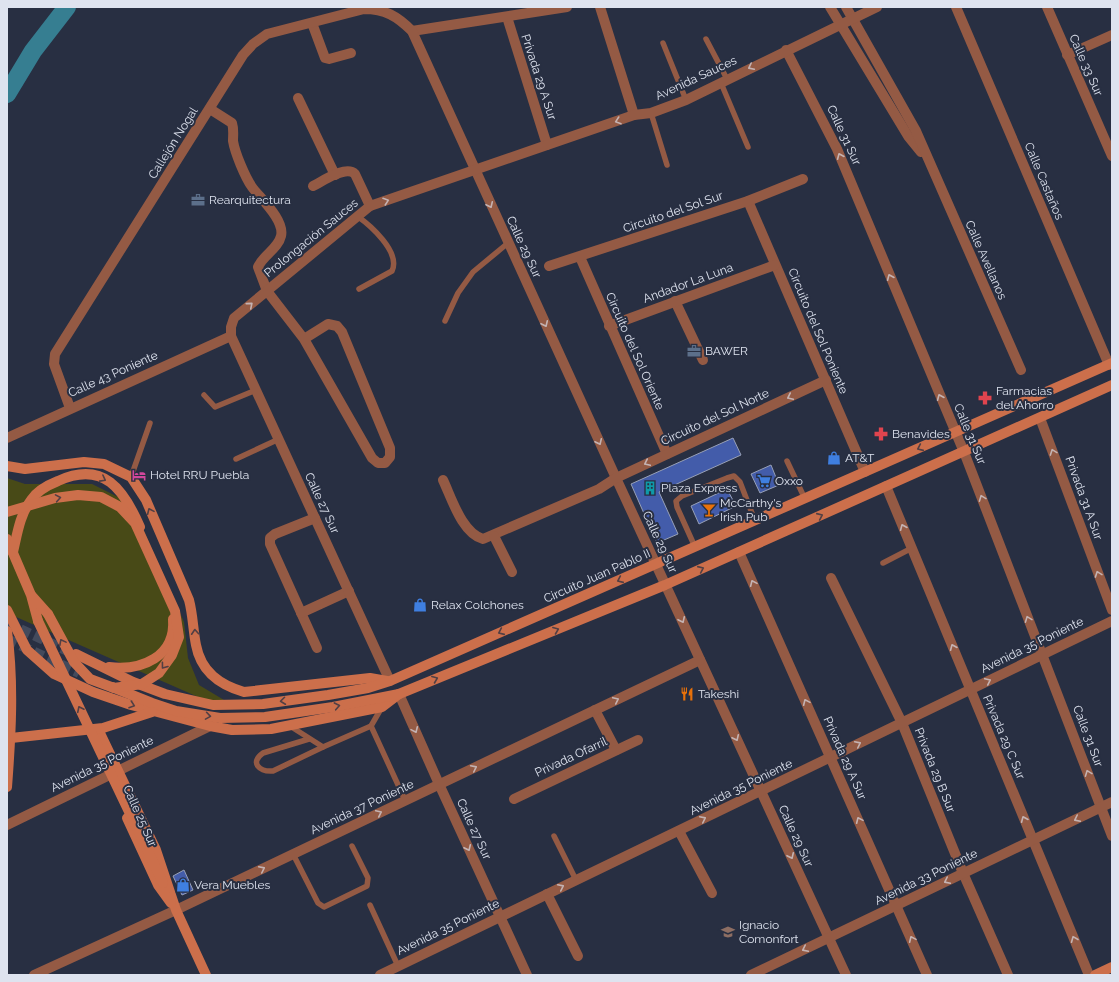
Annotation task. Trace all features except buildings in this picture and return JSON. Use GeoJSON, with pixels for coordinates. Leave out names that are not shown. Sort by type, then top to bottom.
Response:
{"type":"FeatureCollection","features":[{"type":"Feature","properties":{"kind":"main road","name":"Circuito Juan Pablo II"},"geometry":{"type":"LineString","coordinates":[[76,654],[134,682],[165,694],[213,704],[263,704],[368,688],[390,681],[1110,364]]}},
{"type":"Feature","properties":{"kind":"main road"},"geometry":{"type":"LineString","coordinates":[[79,673],[152,703],[176,711],[220,718],[265,717],[333,707],[399,694],[665,585],[1112,386]]}},
{"type":"Feature","properties":{"kind":"main road"},"geometry":{"type":"LineString","coordinates":[[7,466],[25,469],[84,462],[104,464],[131,477],[146,500],[189,600],[194,617],[196,646],[204,666],[214,678],[227,687],[244,692],[370,678],[390,681]]}},
{"type":"Feature","properties":{"kind":"main road"},"geometry":{"type":"LineString","coordinates":[[13,552],[20,521],[31,500],[46,486],[65,478],[87,473],[101,477],[123,494],[130,503],[172,601],[174,629],[167,646],[155,659],[138,666],[123,668],[101,666]]}},
{"type":"Feature","properties":{"kind":"main road"},"geometry":{"type":"LineString","coordinates":[[7,512],[55,498],[78,495],[101,497],[120,507],[135,523],[175,612],[179,637],[172,655],[159,672],[142,684],[114,688],[90,679],[74,662],[48,614],[31,595]]}},
{"type":"Feature","properties":{"kind":"main road"},"geometry":{"type":"LineString","coordinates":[[7,539],[31,595],[38,621],[176,910]]}},
{"type":"Feature","properties":{"kind":"main road"},"geometry":{"type":"LineString","coordinates":[[7,610],[27,650],[54,674],[92,692],[152,712],[210,726],[232,730],[271,729],[290,726],[382,708],[399,694]]}},
{"type":"Feature","properties":{"kind":"main road"},"geometry":{"type":"LineString","coordinates":[[7,631],[9,670],[7,787]]}},
{"type":"Feature","properties":{"kind":"main road"},"geometry":{"type":"LineString","coordinates":[[9,738],[98,729],[152,712]]}},
{"type":"Feature","properties":{"kind":"main road","name":"Calle 25 Sur"},"geometry":{"type":"LineString","coordinates":[[98,729],[156,850],[176,910],[206,975]]}},
{"type":"Feature","properties":{"kind":"main road","name":"Calle 25 Sur"},"geometry":{"type":"LineString","coordinates":[[86,730],[158,885],[176,910]]}},
{"type":"Feature","properties":{"kind":"main road"},"geometry":{"type":"LineString","coordinates":[[1095,975],[1112,967]]}},
{"type":"Feature","properties":{"kind":"street"},"geometry":{"type":"LineString","coordinates":[[412,31],[567,7]]}},
{"type":"Feature","properties":{"kind":"street"},"geometry":{"type":"LineString","coordinates":[[600,7],[634,115]]}},
{"type":"Feature","properties":{"kind":"street","name":"Calle Avellanos"},"geometry":{"type":"LineString","coordinates":[[830,7],[908,136],[928,161]]}},
{"type":"Feature","properties":{"kind":"street","name":"Calle Avellanos"},"geometry":{"type":"LineString","coordinates":[[846,7],[916,131],[1021,370]]}},
{"type":"Feature","properties":{"kind":"street","name":"Avenida Sauces"},"geometry":{"type":"LineString","coordinates":[[474,170],[634,115],[651,113],[686,100],[877,7]]}},
{"type":"Feature","properties":{"kind":"street","name":"Calle Castaños"},"geometry":{"type":"LineString","coordinates":[[956,7],[1110,364]]}},
{"type":"Feature","properties":{"kind":"street","name":"Calle 33 Sur"},"geometry":{"type":"LineString","coordinates":[[1047,7],[1112,156]]}},
{"type":"Feature","properties":{"kind":"street","name":"Callejón Nogal"},"geometry":{"type":"LineString","coordinates":[[70,408],[54,364],[55,354],[240,60],[253,44],[267,34],[313,25],[364,9],[376,9],[388,12],[400,19],[412,31]]}},
{"type":"Feature","properties":{"kind":"street","name":"Privada 29 A Sur"},"geometry":{"type":"LineString","coordinates":[[506,17],[547,145]]}},
{"type":"Feature","properties":{"kind":"street"},"geometry":{"type":"LineString","coordinates":[[313,25],[325,58],[329,59],[351,53]]}},
{"type":"Feature","properties":{"kind":"street","name":"Calle 29 Sur"},"geometry":{"type":"LineString","coordinates":[[412,31],[474,170],[846,975]]}},
{"type":"Feature","properties":{"kind":"street"},"geometry":{"type":"LineString","coordinates":[[1067,55],[1112,35]]}},
{"type":"Feature","properties":{"kind":"street","name":"Calle 31 Sur"},"geometry":{"type":"LineString","coordinates":[[786,50],[837,149],[964,452],[1112,836]]}},
{"type":"Feature","properties":{"kind":"street"},"geometry":{"type":"LineString","coordinates":[[298,98],[335,176]]}},
{"type":"Feature","properties":{"kind":"street"},"geometry":{"type":"LineString","coordinates":[[210,109],[232,123],[235,147],[248,180],[273,212],[280,224],[282,234],[278,243],[262,260],[258,268],[267,291],[304,339],[372,458],[378,463],[385,463],[390,457],[390,448],[342,332],[337,326],[328,324],[304,339]]}},
{"type":"Feature","properties":{"kind":"street","name":"Prolongación Sauces"},"geometry":{"type":"LineString","coordinates":[[231,336],[231,327],[234,318],[370,206],[474,170]]}},
{"type":"Feature","properties":{"kind":"street"},"geometry":{"type":"LineString","coordinates":[[314,186],[347,171],[352,171],[355,174],[370,206]]}},
{"type":"Feature","properties":{"kind":"street","name":"Circuito del Sol Sur"},"geometry":{"type":"LineString","coordinates":[[549,266],[748,201],[803,180]]}},
{"type":"Feature","properties":{"kind":"street","name":"Circuito del Sol Poniente"},"geometry":{"type":"LineString","coordinates":[[748,201],[865,472]]}},
{"type":"Feature","properties":{"kind":"street","name":"Circuito del Sol Oriente"},"geometry":{"type":"LineString","coordinates":[[580,257],[609,326],[667,454]]}},
{"type":"Feature","properties":{"kind":"street","name":"Andador La Luna"},"geometry":{"type":"LineString","coordinates":[[609,326],[775,265]]}},
{"type":"Feature","properties":{"kind":"street"},"geometry":{"type":"LineString","coordinates":[[675,301],[703,360]]}},
{"type":"Feature","properties":{"kind":"street","name":"Calle 43 Poniente"},"geometry":{"type":"LineString","coordinates":[[7,438],[231,336]]}},
{"type":"Feature","properties":{"kind":"street","name":"Calle 27 Sur"},"geometry":{"type":"LineString","coordinates":[[231,336],[390,681]]}},
{"type":"Feature","properties":{"kind":"street","name":"Circuito del Sol Norte"},"geometry":{"type":"LineString","coordinates":[[494,536],[599,490],[616,478],[826,380]]}},
{"type":"Feature","properties":{"kind":"street","name":"Privada 31 A Sur"},"geometry":{"type":"LineString","coordinates":[[1040,418],[1112,610]]}},
{"type":"Feature","properties":{"kind":"street"},"geometry":{"type":"LineString","coordinates":[[443,480],[467,530],[475,537],[483,539],[494,536],[512,572]]}},
{"type":"Feature","properties":{"kind":"street","name":"Privada 29 C Sur"},"geometry":{"type":"LineString","coordinates":[[886,486],[1088,975]]}},
{"type":"Feature","properties":{"kind":"street"},"geometry":{"type":"LineString","coordinates":[[314,518],[274,534],[270,538],[270,544],[317,648]]}},
{"type":"Feature","properties":{"kind":"street","name":"Privada 29 A Sur"},"geometry":{"type":"LineString","coordinates":[[739,552],[927,975]]}},
{"type":"Feature","properties":{"kind":"street","name":"Privada 29 B Sur"},"geometry":{"type":"LineString","coordinates":[[831,578],[902,722],[963,873],[1008,975]]}},
{"type":"Feature","properties":{"kind":"street"},"geometry":{"type":"LineString","coordinates":[[301,613],[349,591]]}},
{"type":"Feature","properties":{"kind":"street","name":"Avenida 35 Poniente"},"geometry":{"type":"LineString","coordinates":[[380,975],[831,758],[1112,620]]}},
{"type":"Feature","properties":{"kind":"street","name":"Avenida 37 Poniente"},"geometry":{"type":"LineString","coordinates":[[34,975],[176,910],[700,660]]}},
{"type":"Feature","properties":{"kind":"street","name":"Calle 27 Sur"},"geometry":{"type":"LineString","coordinates":[[399,694],[527,975]]}},
{"type":"Feature","properties":{"kind":"street"},"geometry":{"type":"LineString","coordinates":[[595,710],[616,750]]}},
{"type":"Feature","properties":{"kind":"street","name":"Avenida 35 Poniente"},"geometry":{"type":"LineString","coordinates":[[7,826],[117,770],[210,726]]}},
{"type":"Feature","properties":{"kind":"street","name":"Privada Ofarril"},"geometry":{"type":"LineString","coordinates":[[514,798],[638,740]]}},
{"type":"Feature","properties":{"kind":"street","name":"Avenida 33 Poniente"},"geometry":{"type":"LineString","coordinates":[[752,975],[1112,802]]}},
{"type":"Feature","properties":{"kind":"street"},"geometry":{"type":"LineString","coordinates":[[679,831],[712,893]]}},
{"type":"Feature","properties":{"kind":"street"},"geometry":{"type":"LineString","coordinates":[[547,894],[578,956]]}},
{"type":"Feature","properties":{"kind":"lane"},"geometry":{"type":"LineString","coordinates":[[706,38],[724,81],[748,147]]}},
{"type":"Feature","properties":{"kind":"lane"},"geometry":{"type":"LineString","coordinates":[[662,43],[686,100]]}},
{"type":"Feature","properties":{"kind":"lane"},"geometry":{"type":"LineString","coordinates":[[651,113],[667,165]]}},
{"type":"Feature","properties":{"kind":"lane"},"geometry":{"type":"LineString","coordinates":[[356,216],[381,236],[394,263],[392,270],[359,289]]}},
{"type":"Feature","properties":{"kind":"lane"},"geometry":{"type":"LineString","coordinates":[[445,321],[458,293],[473,272],[508,243]]}},
{"type":"Feature","properties":{"kind":"lane"},"geometry":{"type":"LineString","coordinates":[[204,395],[214,407],[256,390]]}},
{"type":"Feature","properties":{"kind":"lane"},"geometry":{"type":"LineString","coordinates":[[131,477],[150,423]]}},
{"type":"Feature","properties":{"kind":"lane"},"geometry":{"type":"LineString","coordinates":[[236,459],[278,440]]}},
{"type":"Feature","properties":{"kind":"lane"},"geometry":{"type":"LineString","coordinates":[[787,460],[805,499]]}},
{"type":"Feature","properties":{"kind":"lane"},"geometry":{"type":"LineString","coordinates":[[695,547],[677,508],[676,501],[682,496],[734,476],[740,482],[755,521]]}},
{"type":"Feature","properties":{"kind":"lane"},"geometry":{"type":"LineString","coordinates":[[883,563],[912,548]]}},
{"type":"Feature","properties":{"kind":"lane"},"geometry":{"type":"LineString","coordinates":[[309,739],[263,753],[258,756],[256,762],[259,768],[266,772],[273,771],[371,726],[382,708]]}},
{"type":"Feature","properties":{"kind":"lane"},"geometry":{"type":"LineString","coordinates":[[290,726],[323,747]]}},
{"type":"Feature","properties":{"kind":"lane"},"geometry":{"type":"LineString","coordinates":[[371,726],[405,800]]}},
{"type":"Feature","properties":{"kind":"lane"},"geometry":{"type":"LineString","coordinates":[[554,836],[576,880]]}},
{"type":"Feature","properties":{"kind":"lane"},"geometry":{"type":"LineString","coordinates":[[293,854],[318,903],[324,907],[367,886],[368,878],[352,846]]}},
{"type":"Feature","properties":{"kind":"lane"},"geometry":{"type":"LineString","coordinates":[[370,905],[398,966]]}},
{"type":"Feature","properties":{"kind":"shaded area"},"geometry":{"type":"Polygon","coordinates":[[[7,478],[25,484],[92,484],[132,504],[184,622],[188,658],[199,685],[224,700],[205,700],[7,613],[7,478]]]}},
{"type":"Feature","properties":{"kind":"waterway"},"geometry":{"type":"LineString","coordinates":[[7,94],[33,51],[67,7]]}},
{"type":"Feature","properties":{"kind":"tunnel"},"geometry":{"type":"LineString","coordinates":[[7,623],[72,653]]}},
{"type":"Feature","properties":{"kind":"tunnel"},"geometry":{"type":"LineString","coordinates":[[7,639],[79,673]]}},
{"type":"Feature","properties":{"kind":"place","name":"Rearquitectura"},"geometry":{"type":"Point","coordinates":[198,200]}},
{"type":"Feature","properties":{"kind":"place","name":"BAWER"},"geometry":{"type":"Point","coordinates":[694,351]}},
{"type":"Feature","properties":{"kind":"place","name":"Farmacias del Ahorro"},"geometry":{"type":"Point","coordinates":[985,398]}},
{"type":"Feature","properties":{"kind":"place","name":"Benavides"},"geometry":{"type":"Point","coordinates":[881,434]}},
{"type":"Feature","properties":{"kind":"place","name":"AT&T"},"geometry":{"type":"Point","coordinates":[834,458]}},
{"type":"Feature","properties":{"kind":"place","name":"Hotel RRU Puebla"},"geometry":{"type":"Point","coordinates":[139,475]}},
{"type":"Feature","properties":{"kind":"place","name":"Oxxo"},"geometry":{"type":"Point","coordinates":[764,481]}},
{"type":"Feature","properties":{"kind":"place","name":"Plaza Express"},"geometry":{"type":"Point","coordinates":[650,488]}},
{"type":"Feature","properties":{"kind":"place","name":"McCarthy's Irish Pub"},"geometry":{"type":"Point","coordinates":[709,510]}},
{"type":"Feature","properties":{"kind":"place","name":"Relax Colchones"},"geometry":{"type":"Point","coordinates":[420,605]}},
{"type":"Feature","properties":{"kind":"place","name":"Takeshi"},"geometry":{"type":"Point","coordinates":[687,694]}},
{"type":"Feature","properties":{"kind":"place","name":"Vera Muebles"},"geometry":{"type":"Point","coordinates":[183,885]}},
{"type":"Feature","properties":{"kind":"place","name":"Ignacio Comonfort"},"geometry":{"type":"Point","coordinates":[728,932]}}]}
